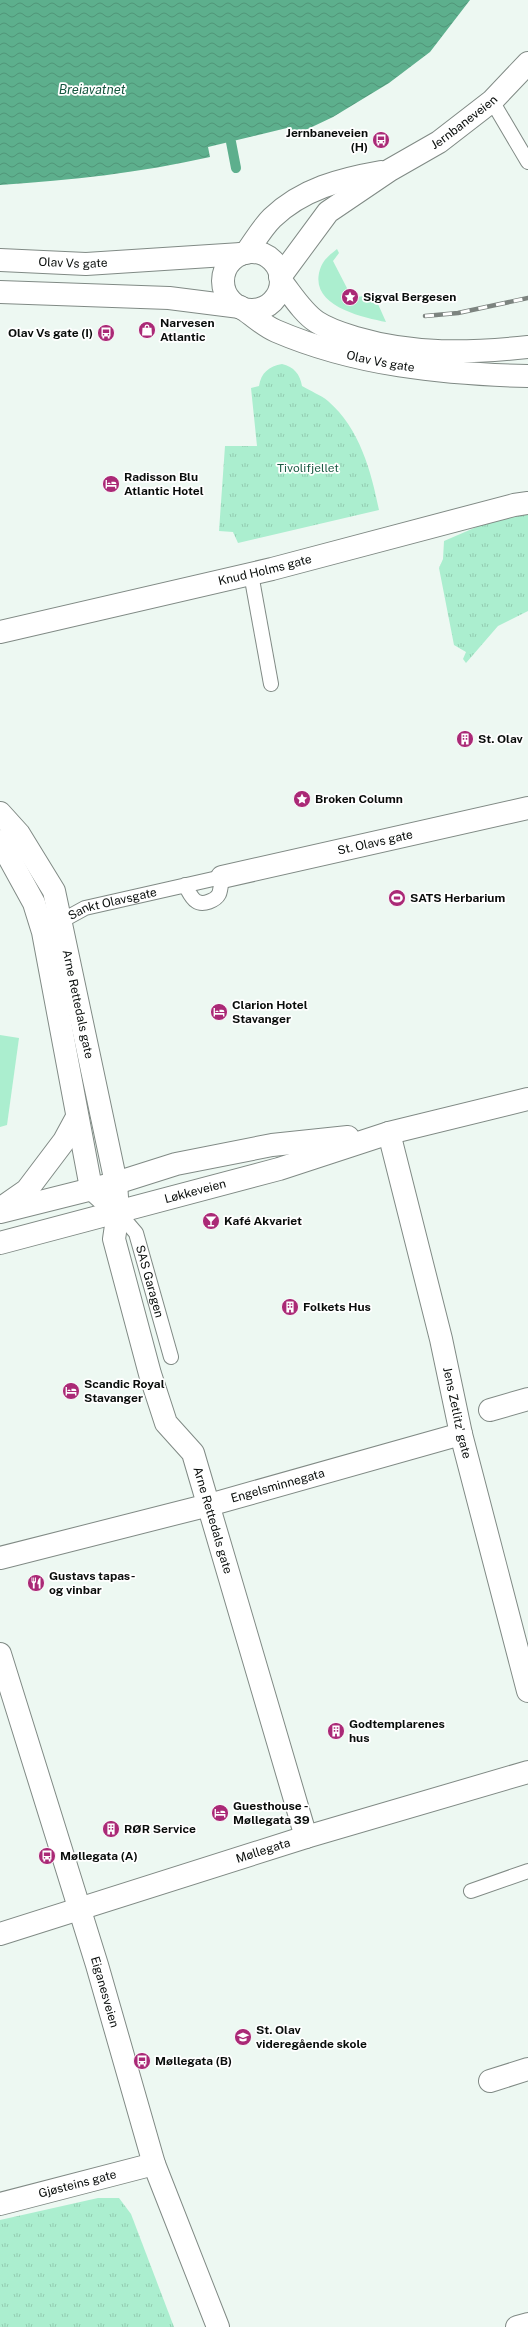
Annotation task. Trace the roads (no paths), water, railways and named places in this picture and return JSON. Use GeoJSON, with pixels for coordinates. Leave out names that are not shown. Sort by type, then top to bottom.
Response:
{"type":"FeatureCollection","features":[{"type":"Feature","properties":{"kind":"street","name":"Jernbaneveien"},"geometry":{"type":"LineString","coordinates":[[280,279],[328,212],[390,170],[439,142],[492,101],[528,63]]}},
{"type":"Feature","properties":{"kind":"street","name":"Jernbaneveien"},"geometry":{"type":"LineString","coordinates":[[243,253],[272,218],[306,193],[329,183],[390,170]]}},
{"type":"Feature","properties":{"kind":"street","name":"Olav Vs gate"},"geometry":{"type":"LineString","coordinates":[[0,260],[86,264],[243,253]]}},
{"type":"Feature","properties":{"kind":"street"},"geometry":{"type":"LineString","coordinates":[[243,253],[258,253],[268,258],[276,266],[280,279],[278,292],[273,301],[264,307],[254,310],[242,308],[230,301],[225,291],[223,280],[225,269],[232,260],[243,253]]}},
{"type":"Feature","properties":{"kind":"street","name":"Olav Vs gate"},"geometry":{"type":"LineString","coordinates":[[280,279],[316,322],[334,331],[365,340],[425,352],[458,352],[528,348]]}},
{"type":"Feature","properties":{"kind":"street","name":"Olav Vs gate"},"geometry":{"type":"LineString","coordinates":[[0,292],[168,298],[242,308],[275,330],[321,346],[372,360],[466,375],[528,376]]}},
{"type":"Feature","properties":{"kind":"street","name":"Knud Holms gate"},"geometry":{"type":"LineString","coordinates":[[0,632],[251,574],[514,505],[528,503]]}},
{"type":"Feature","properties":{"kind":"street","name":"St. Olavs gate"},"geometry":{"type":"LineString","coordinates":[[222,877],[528,808]]}},
{"type":"Feature","properties":{"kind":"street","name":"Arne Rettedals gate"},"geometry":{"type":"LineString","coordinates":[[0,813],[19,834],[54,891],[62,920],[100,1114],[116,1183],[118,1212],[114,1238],[150,1374],[166,1423],[193,1453],[306,1836]]}},
{"type":"Feature","properties":{"kind":"street","name":"Arne Rettedals gate"},"geometry":{"type":"LineString","coordinates":[[0,841],[34,903],[43,932],[91,1188]]}},
{"type":"Feature","properties":{"kind":"street","name":"Løkkeveien"},"geometry":{"type":"LineString","coordinates":[[0,1243],[279,1169],[389,1133],[528,1099]]}},
{"type":"Feature","properties":{"kind":"street"},"geometry":{"type":"LineString","coordinates":[[0,1210],[27,1190],[64,1141],[77,1117]]}},
{"type":"Feature","properties":{"kind":"street","name":"Løkkeveien"},"geometry":{"type":"LineString","coordinates":[[0,1210],[116,1183],[176,1164],[272,1145],[389,1133]]}},
{"type":"Feature","properties":{"kind":"street","name":"Jens Zetlitz' gate"},"geometry":{"type":"LineString","coordinates":[[389,1133],[441,1339],[461,1434],[528,1691]]}},
{"type":"Feature","properties":{"kind":"street"},"geometry":{"type":"LineString","coordinates":[[91,1188],[118,1212]]}},
{"type":"Feature","properties":{"kind":"street"},"geometry":{"type":"LineString","coordinates":[[490,1410],[528,1399]]}},
{"type":"Feature","properties":{"kind":"street","name":"Engelsminnegata"},"geometry":{"type":"LineString","coordinates":[[0,1558],[209,1506],[461,1434]]}},
{"type":"Feature","properties":{"kind":"street","name":"Eiganesveien"},"geometry":{"type":"LineString","coordinates":[[0,1654],[78,1909],[97,1964],[154,2164],[218,2327]]}},
{"type":"Feature","properties":{"kind":"street","name":"Møllegata"},"geometry":{"type":"LineString","coordinates":[[0,1934],[306,1836],[528,1772]]}},
{"type":"Feature","properties":{"kind":"street"},"geometry":{"type":"LineString","coordinates":[[490,2081],[528,2069]]}},
{"type":"Feature","properties":{"kind":"street","name":"Gjøsteins gate"},"geometry":{"type":"LineString","coordinates":[[0,2204],[154,2164]]}},
{"type":"Feature","properties":{"kind":"street"},"geometry":{"type":"LineString","coordinates":[[518,2327],[528,2324]]}},
{"type":"Feature","properties":{"kind":"lane"},"geometry":{"type":"LineString","coordinates":[[492,101],[528,162]]}},
{"type":"Feature","properties":{"kind":"lane"},"geometry":{"type":"LineString","coordinates":[[251,574],[271,684]]}},
{"type":"Feature","properties":{"kind":"lane"},"geometry":{"type":"LineString","coordinates":[[185,885],[194,900],[199,903],[207,902],[214,900],[219,894],[222,877]]}},
{"type":"Feature","properties":{"kind":"lane","name":"Sankt Olavsgate"},"geometry":{"type":"LineString","coordinates":[[43,932],[85,908],[222,877]]}},
{"type":"Feature","properties":{"kind":"lane","name":"SAS Garagen"},"geometry":{"type":"LineString","coordinates":[[118,1212],[136,1233],[170,1357]]}},
{"type":"Feature","properties":{"kind":"lane"},"geometry":{"type":"LineString","coordinates":[[471,1891],[528,1871]]}},
{"type":"Feature","properties":{"kind":"water","name":"Breiavatnet"},"geometry":{"type":"Polygon","coordinates":[[[0,0],[470,0],[430,52],[389,83],[333,117],[295,135],[291,127],[208,147],[210,157],[131,172],[53,181],[0,185],[0,0]]]}},
{"type":"Feature","properties":{"kind":"waterway"},"geometry":{"type":"LineString","coordinates":[[231,142],[236,168]]}},
{"type":"Feature","properties":{"kind":"railway"},"geometry":{"type":"LineString","coordinates":[[425,316],[458,313],[528,298]]}},
{"type":"Feature","properties":{"kind":"place","name":"Jernbaneveien (H)"},"geometry":{"type":"Point","coordinates":[381,140]}},
{"type":"Feature","properties":{"kind":"place","name":"Sigval Bergesen"},"geometry":{"type":"Point","coordinates":[350,297]}},
{"type":"Feature","properties":{"kind":"place","name":"Narvesen Atlantic"},"geometry":{"type":"Point","coordinates":[147,330]}},
{"type":"Feature","properties":{"kind":"place","name":"Olav Vs gate (I)"},"geometry":{"type":"Point","coordinates":[106,333]}},
{"type":"Feature","properties":{"kind":"place","name":"Radisson Blu Atlantic Hotel"},"geometry":{"type":"Point","coordinates":[111,484]}},
{"type":"Feature","properties":{"kind":"place","name":"St. Olav"},"geometry":{"type":"Point","coordinates":[465,739]}},
{"type":"Feature","properties":{"kind":"place","name":"Broken Column"},"geometry":{"type":"Point","coordinates":[302,799]}},
{"type":"Feature","properties":{"kind":"place","name":"SATS Herbarium"},"geometry":{"type":"Point","coordinates":[397,898]}},
{"type":"Feature","properties":{"kind":"place","name":"Clarion Hotel Stavanger"},"geometry":{"type":"Point","coordinates":[219,1012]}},
{"type":"Feature","properties":{"kind":"place","name":"Kafé Akvariet"},"geometry":{"type":"Point","coordinates":[211,1221]}},
{"type":"Feature","properties":{"kind":"place","name":"Folkets Hus"},"geometry":{"type":"Point","coordinates":[290,1307]}},
{"type":"Feature","properties":{"kind":"place","name":"Scandic Royal Stavanger"},"geometry":{"type":"Point","coordinates":[71,1391]}},
{"type":"Feature","properties":{"kind":"place","name":"Gustavs tapas- og vinbar"},"geometry":{"type":"Point","coordinates":[36,1583]}},
{"type":"Feature","properties":{"kind":"place","name":"Godtemplarenes hus"},"geometry":{"type":"Point","coordinates":[336,1731]}},
{"type":"Feature","properties":{"kind":"place","name":"Guesthouse - Møllegata 39"},"geometry":{"type":"Point","coordinates":[220,1813]}},
{"type":"Feature","properties":{"kind":"place","name":"RØR Service"},"geometry":{"type":"Point","coordinates":[111,1829]}},
{"type":"Feature","properties":{"kind":"place","name":"Møllegata (A)"},"geometry":{"type":"Point","coordinates":[47,1856]}},
{"type":"Feature","properties":{"kind":"place","name":"St. Olav videregående skole"},"geometry":{"type":"Point","coordinates":[243,2037]}},
{"type":"Feature","properties":{"kind":"place","name":"Møllegata (B)"},"geometry":{"type":"Point","coordinates":[142,2061]}},
{"type":"Feature","properties":{"kind":"park label","name":"Tivolifjellet"},"geometry":{"type":"Point","coordinates":[308,468]}}]}
